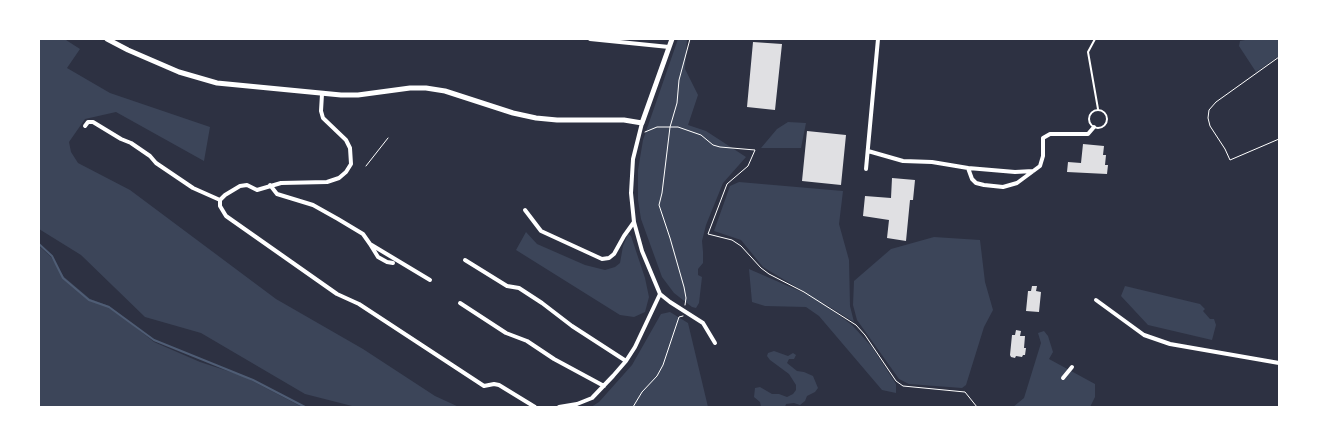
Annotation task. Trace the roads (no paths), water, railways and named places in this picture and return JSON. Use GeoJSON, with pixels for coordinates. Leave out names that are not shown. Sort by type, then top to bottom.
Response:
{"type":"FeatureCollection","features":[{"type":"Feature","properties":{"kind":"street"},"geometry":{"type":"LineString","coordinates":[[107,39],[128,50],[198,79],[225,85],[322,94],[358,95],[410,88],[426,88],[445,91],[513,113],[536,118],[557,120],[624,120],[642,123]]}},
{"type":"Feature","properties":{"kind":"street"},"geometry":{"type":"LineString","coordinates":[[590,39],[669,47]]}},
{"type":"Feature","properties":{"kind":"street"},"geometry":{"type":"LineString","coordinates":[[672,39],[642,123],[632,167],[631,193],[634,222],[642,251],[660,294],[702,323],[715,343]]}},
{"type":"Feature","properties":{"kind":"street"},"geometry":{"type":"LineString","coordinates":[[866,170],[878,39]]}},
{"type":"Feature","properties":{"kind":"street"},"geometry":{"type":"LineString","coordinates":[[322,94],[321,111],[323,118],[346,140],[350,148],[352,159],[349,168],[339,178],[327,182],[281,183],[257,190],[243,185],[225,194],[220,200],[221,208],[227,218],[337,294],[359,304],[484,386],[499,385],[536,407]]}},
{"type":"Feature","properties":{"kind":"street"},"geometry":{"type":"LineString","coordinates":[[85,126],[88,122],[93,122],[118,138],[131,143],[150,156],[156,163],[193,188],[220,200]]}},
{"type":"Feature","properties":{"kind":"street"},"geometry":{"type":"LineString","coordinates":[[968,168],[972,179],[976,183],[1002,187],[1017,183],[1040,166],[1043,156],[1043,138],[1050,134],[1088,134],[1094,127]]}},
{"type":"Feature","properties":{"kind":"street"},"geometry":{"type":"LineString","coordinates":[[868,151],[903,161],[932,162],[968,168],[1015,172],[1035,170]]}},
{"type":"Feature","properties":{"kind":"street"},"geometry":{"type":"LineString","coordinates":[[270,185],[277,194],[317,206],[362,234],[378,257],[393,263]]}},
{"type":"Feature","properties":{"kind":"street"},"geometry":{"type":"LineString","coordinates":[[525,210],[541,231],[602,259],[609,258],[614,254],[634,222]]}},
{"type":"Feature","properties":{"kind":"street"},"geometry":{"type":"LineString","coordinates":[[370,244],[430,280]]}},
{"type":"Feature","properties":{"kind":"street"},"geometry":{"type":"LineString","coordinates":[[465,260],[507,286],[519,288],[626,361]]}},
{"type":"Feature","properties":{"kind":"street"},"geometry":{"type":"LineString","coordinates":[[559,407],[577,404],[592,398],[604,386],[626,361],[635,347],[660,294]]}},
{"type":"Feature","properties":{"kind":"street"},"geometry":{"type":"LineString","coordinates":[[1096,300],[1144,335],[1162,341],[1279,363]]}},
{"type":"Feature","properties":{"kind":"street"},"geometry":{"type":"LineString","coordinates":[[460,303],[506,333],[527,341],[554,359],[604,386]]}},
{"type":"Feature","properties":{"kind":"street"},"geometry":{"type":"LineString","coordinates":[[1063,378],[1072,367]]}},
{"type":"Feature","properties":{"kind":"lane"},"geometry":{"type":"LineString","coordinates":[[1095,39],[1088,52],[1098,109]]}},
{"type":"Feature","properties":{"kind":"lane"},"geometry":{"type":"LineString","coordinates":[[1098,109],[1105,113],[1107,119],[1102,126],[1094,127],[1088,117],[1092,111],[1098,109]]}},
{"type":"Feature","properties":{"kind":"waterway"},"geometry":{"type":"LineString","coordinates":[[39,244],[52,256],[63,278],[89,300],[109,307],[154,340],[253,380],[305,407]]}}]}
